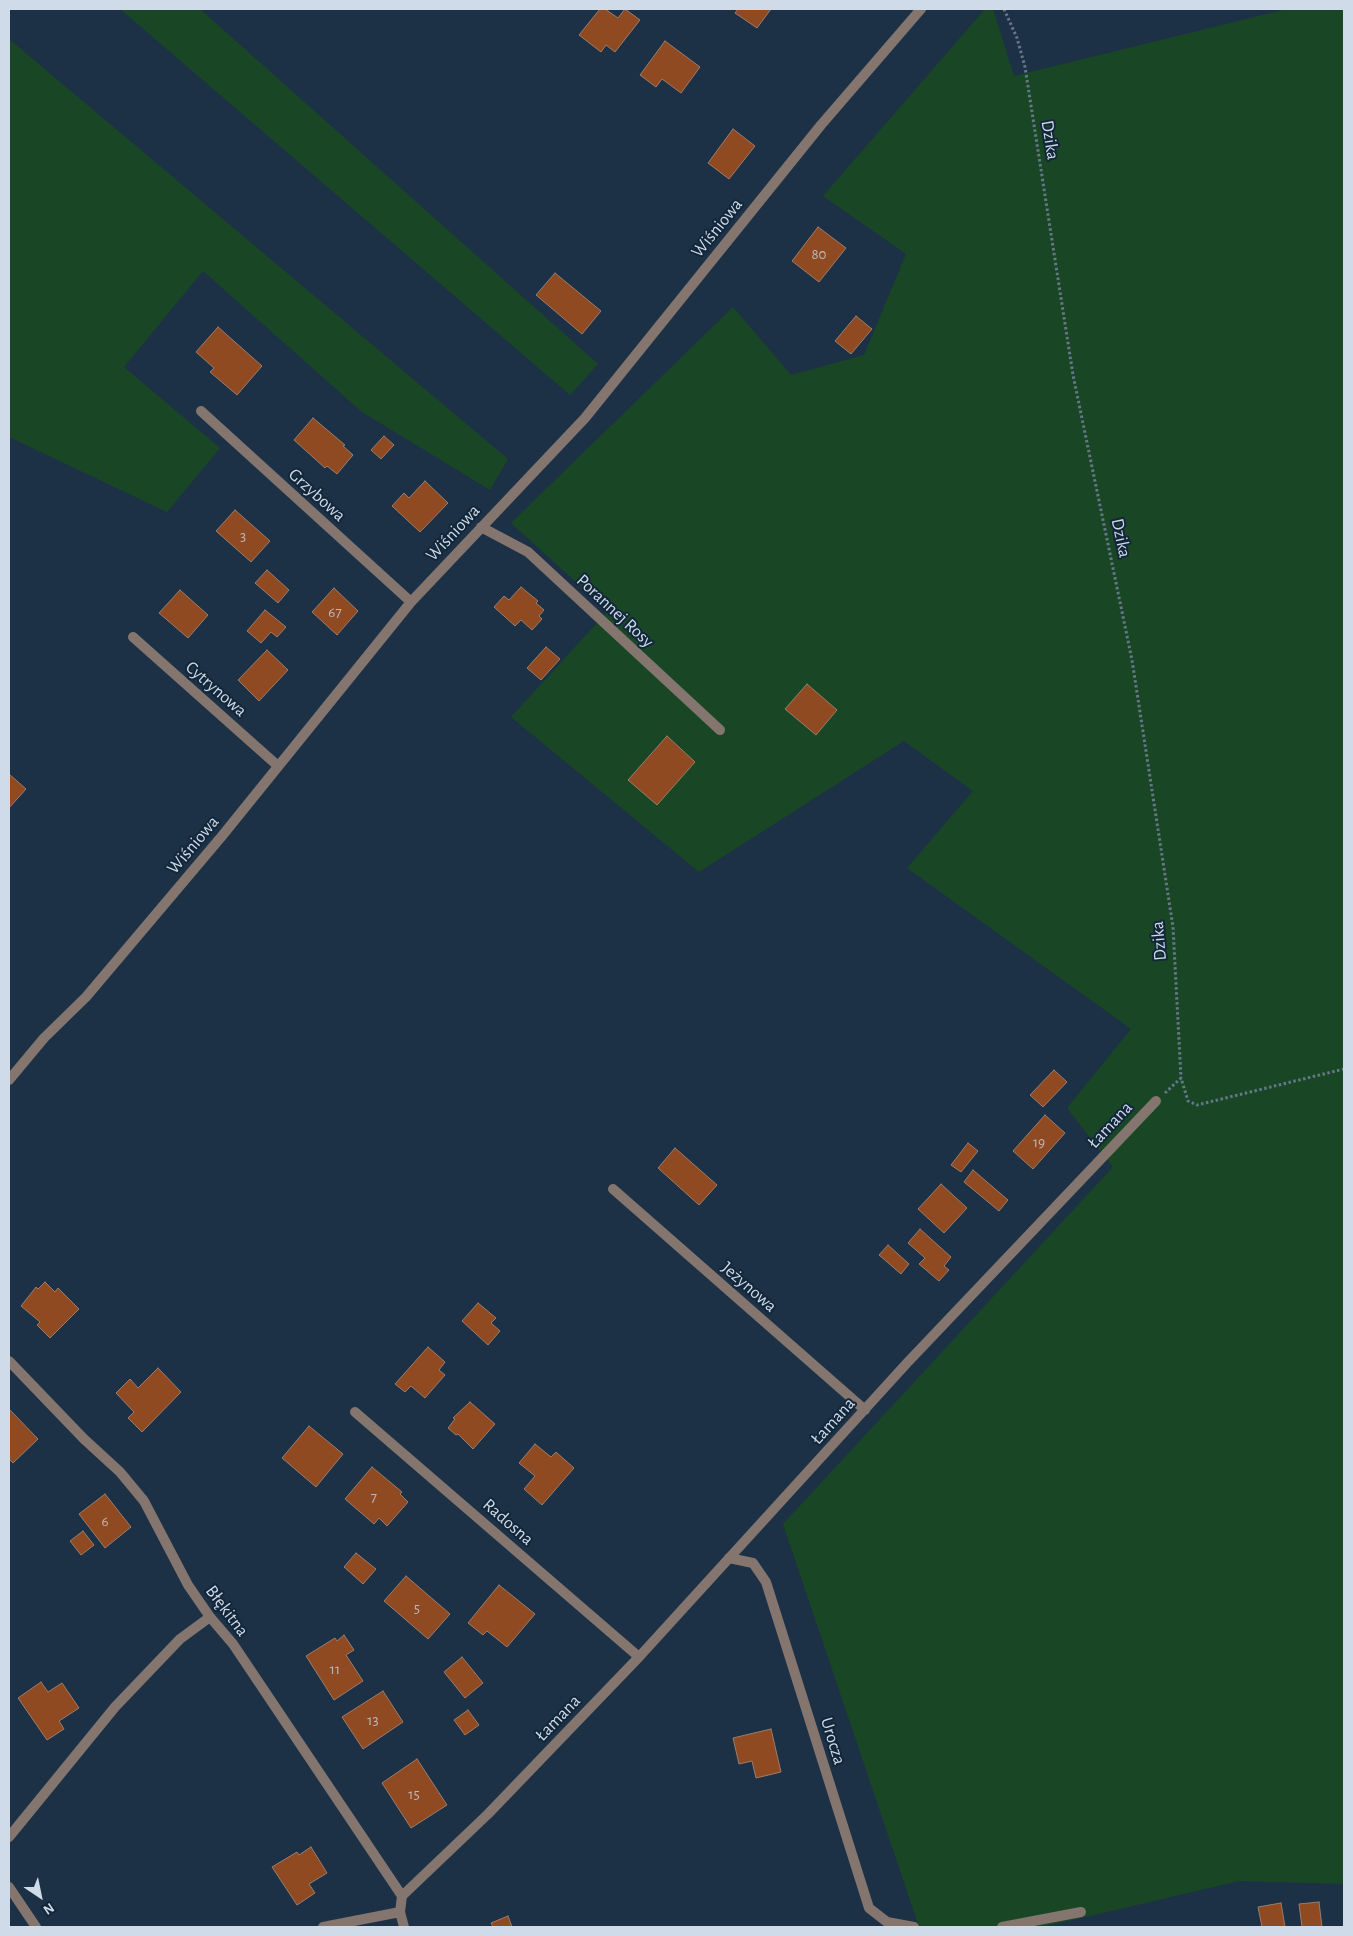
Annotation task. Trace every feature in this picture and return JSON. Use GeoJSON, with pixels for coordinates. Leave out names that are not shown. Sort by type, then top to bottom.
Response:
{"type":"FeatureCollection","features":[{"type":"Feature","properties":{"kind":"street","name":"Wiśniowa"},"geometry":{"type":"LineString","coordinates":[[9,1080],[44,1038],[86,997],[411,602],[585,418],[821,125],[921,9]]}},
{"type":"Feature","properties":{"kind":"street","name":"Grzybowa"},"geometry":{"type":"LineString","coordinates":[[201,411],[411,602]]}},
{"type":"Feature","properties":{"kind":"street","name":"Porannej Rosy"},"geometry":{"type":"LineString","coordinates":[[482,528],[528,552],[720,730]]}},
{"type":"Feature","properties":{"kind":"street","name":"Cytrynowa"},"geometry":{"type":"LineString","coordinates":[[133,637],[278,766]]}},
{"type":"Feature","properties":{"kind":"street","name":"Łamana"},"geometry":{"type":"LineString","coordinates":[[402,1896],[488,1814],[640,1657],[865,1410],[1156,1101]]}},
{"type":"Feature","properties":{"kind":"street","name":"Jeżynowa"},"geometry":{"type":"LineString","coordinates":[[613,1189],[865,1410]]}},
{"type":"Feature","properties":{"kind":"street","name":"Błękitna"},"geometry":{"type":"LineString","coordinates":[[9,1361],[84,1439],[120,1472],[144,1501],[188,1585],[210,1617],[233,1644],[402,1896]]}},
{"type":"Feature","properties":{"kind":"street","name":"Radosna"},"geometry":{"type":"LineString","coordinates":[[355,1412],[640,1657]]}},
{"type":"Feature","properties":{"kind":"street","name":"Urocza"},"geometry":{"type":"LineString","coordinates":[[729,1558],[753,1564],[766,1582],[869,1908],[887,1922],[914,1927]]}},
{"type":"Feature","properties":{"kind":"street"},"geometry":{"type":"LineString","coordinates":[[9,1837],[115,1707],[180,1639],[210,1617]]}},
{"type":"Feature","properties":{"kind":"street"},"geometry":{"type":"LineString","coordinates":[[9,1887],[36,1927]]}},
{"type":"Feature","properties":{"kind":"street"},"geometry":{"type":"LineString","coordinates":[[402,1896],[400,1912],[404,1927]]}},
{"type":"Feature","properties":{"kind":"street"},"geometry":{"type":"LineString","coordinates":[[323,1927],[400,1912]]}},
{"type":"Feature","properties":{"kind":"street"},"geometry":{"type":"LineString","coordinates":[[1002,1927],[1081,1912]]}},
{"type":"Feature","properties":{"kind":"path","name":"Dzika"},"geometry":{"type":"LineString","coordinates":[[1004,9],[1017,38],[1025,66],[1073,375],[1132,660],[1173,927],[1182,1078]]}},
{"type":"Feature","properties":{"kind":"path"},"geometry":{"type":"LineString","coordinates":[[1182,1078],[1188,1101],[1197,1105],[1344,1069]]}},
{"type":"Feature","properties":{"kind":"path","name":"Łamana"},"geometry":{"type":"LineString","coordinates":[[1156,1101],[1182,1078]]}},
{"type":"Feature","properties":{"kind":"green space"},"geometry":{"type":"Polygon","coordinates":[[[120,9],[200,9],[598,364],[570,395],[120,9]]]}},
{"type":"Feature","properties":{"kind":"green space"},"geometry":{"type":"Polygon","coordinates":[[[985,9],[993,9],[1014,76],[1287,9],[1344,9],[1344,1884],[1239,1881],[1043,1927],[919,1927],[783,1524],[1113,1167],[1067,1108],[1131,1029],[907,868],[973,791],[904,741],[699,872],[511,717],[608,611],[511,523],[733,307],[791,375],[864,355],[906,254],[823,196],[985,9]]]}},
{"type":"Feature","properties":{"kind":"green space"},"geometry":{"type":"Polygon","coordinates":[[[9,39],[508,459],[490,490],[362,412],[203,271],[124,367],[220,448],[167,512],[9,437],[9,39]]]}},
{"type":"Feature","properties":{"kind":"building"},"geometry":{"type":"Polygon","coordinates":[[[600,9],[605,9],[618,18],[625,9],[640,20],[615,52],[606,45],[601,52],[579,35],[600,9]]]}},
{"type":"Feature","properties":{"kind":"building"},"geometry":{"type":"Polygon","coordinates":[[[738,9],[771,9],[757,28],[735,13],[738,9]]]}},
{"type":"Feature","properties":{"kind":"building"},"geometry":{"type":"Polygon","coordinates":[[[665,41],[700,67],[681,93],[662,79],[656,87],[640,75],[665,41]]]}},
{"type":"Feature","properties":{"kind":"building"},"geometry":{"type":"Polygon","coordinates":[[[733,129],[755,146],[729,179],[708,163],[733,129]]]}},
{"type":"Feature","properties":{"kind":"building"},"geometry":{"type":"Polygon","coordinates":[[[818,227],[846,248],[819,282],[792,261],[818,227]]]}},
{"type":"Feature","properties":{"kind":"building"},"geometry":{"type":"Polygon","coordinates":[[[555,273],[601,311],[582,334],[536,295],[555,273]]]}},
{"type":"Feature","properties":{"kind":"building"},"geometry":{"type":"Polygon","coordinates":[[[856,316],[872,329],[851,354],[835,341],[856,316]]]}},
{"type":"Feature","properties":{"kind":"building"},"geometry":{"type":"Polygon","coordinates":[[[218,327],[262,366],[237,395],[210,372],[214,368],[196,352],[218,327]]]}},
{"type":"Feature","properties":{"kind":"building"},"geometry":{"type":"Polygon","coordinates":[[[313,418],[345,445],[343,446],[353,455],[337,474],[327,466],[325,468],[294,440],[313,418]]]}},
{"type":"Feature","properties":{"kind":"building"},"geometry":{"type":"Polygon","coordinates":[[[384,436],[394,445],[381,459],[371,450],[384,436]]]}},
{"type":"Feature","properties":{"kind":"building"},"geometry":{"type":"Polygon","coordinates":[[[425,481],[448,503],[420,532],[392,506],[404,493],[409,498],[425,481]]]}},
{"type":"Feature","properties":{"kind":"building"},"geometry":{"type":"Polygon","coordinates":[[[235,510],[270,541],[251,562],[216,531],[235,510]]]}},
{"type":"Feature","properties":{"kind":"building"},"geometry":{"type":"Polygon","coordinates":[[[267,570],[289,590],[278,603],[255,583],[267,570]]]}},
{"type":"Feature","properties":{"kind":"building"},"geometry":{"type":"Polygon","coordinates":[[[521,587],[538,601],[536,603],[544,610],[539,616],[542,619],[532,630],[521,620],[515,626],[494,607],[504,596],[509,600],[521,587]]]}},
{"type":"Feature","properties":{"kind":"building"},"geometry":{"type":"Polygon","coordinates":[[[334,588],[358,611],[337,635],[312,612],[334,588]]]}},
{"type":"Feature","properties":{"kind":"building"},"geometry":{"type":"Polygon","coordinates":[[[180,590],[208,615],[188,638],[159,613],[180,590]]]}},
{"type":"Feature","properties":{"kind":"building"},"geometry":{"type":"Polygon","coordinates":[[[265,610],[286,627],[277,637],[271,632],[261,643],[247,631],[265,610]]]}},
{"type":"Feature","properties":{"kind":"building"},"geometry":{"type":"Polygon","coordinates":[[[546,647],[560,659],[541,680],[527,668],[546,647]]]}},
{"type":"Feature","properties":{"kind":"building"},"geometry":{"type":"Polygon","coordinates":[[[267,650],[288,670],[259,701],[238,680],[267,650]]]}},
{"type":"Feature","properties":{"kind":"building"},"geometry":{"type":"Polygon","coordinates":[[[807,684],[837,710],[816,735],[785,709],[807,684]]]}},
{"type":"Feature","properties":{"kind":"building"},"geometry":{"type":"Polygon","coordinates":[[[667,736],[695,762],[657,805],[628,780],[667,736]]]}},
{"type":"Feature","properties":{"kind":"building"},"geometry":{"type":"Polygon","coordinates":[[[9,774],[26,789],[9,808],[9,774]]]}},
{"type":"Feature","properties":{"kind":"building"},"geometry":{"type":"Polygon","coordinates":[[[1054,1070],[1067,1082],[1043,1107],[1030,1095],[1054,1070]]]}},
{"type":"Feature","properties":{"kind":"building"},"geometry":{"type":"Polygon","coordinates":[[[1045,1115],[1065,1133],[1033,1169],[1013,1151],[1045,1115]]]}},
{"type":"Feature","properties":{"kind":"building"},"geometry":{"type":"Polygon","coordinates":[[[968,1143],[978,1151],[961,1172],[951,1165],[968,1143]]]}},
{"type":"Feature","properties":{"kind":"building"},"geometry":{"type":"Polygon","coordinates":[[[675,1148],[717,1185],[699,1205],[658,1168],[675,1148]]]}},
{"type":"Feature","properties":{"kind":"building"},"geometry":{"type":"Polygon","coordinates":[[[973,1170],[1008,1200],[999,1211],[964,1182],[973,1170]]]}},
{"type":"Feature","properties":{"kind":"building"},"geometry":{"type":"Polygon","coordinates":[[[941,1184],[967,1208],[944,1233],[918,1209],[941,1184]]]}},
{"type":"Feature","properties":{"kind":"building"},"geometry":{"type":"Polygon","coordinates":[[[920,1229],[951,1257],[944,1266],[949,1270],[939,1281],[919,1264],[925,1258],[908,1243],[920,1229]]]}},
{"type":"Feature","properties":{"kind":"building"},"geometry":{"type":"Polygon","coordinates":[[[888,1245],[909,1264],[901,1274],[879,1255],[888,1245]]]}},
{"type":"Feature","properties":{"kind":"building"},"geometry":{"type":"Polygon","coordinates":[[[45,1282],[55,1292],[58,1288],[79,1309],[50,1338],[37,1325],[40,1322],[21,1306],[36,1287],[38,1289],[45,1282]]]}},
{"type":"Feature","properties":{"kind":"building"},"geometry":{"type":"Polygon","coordinates":[[[478,1303],[496,1318],[491,1323],[500,1331],[488,1345],[462,1321],[478,1303]]]}},
{"type":"Feature","properties":{"kind":"building"},"geometry":{"type":"Polygon","coordinates":[[[428,1347],[445,1362],[439,1370],[445,1375],[425,1398],[411,1386],[405,1392],[395,1384],[428,1347]]]}},
{"type":"Feature","properties":{"kind":"building"},"geometry":{"type":"Polygon","coordinates":[[[158,1368],[181,1392],[142,1432],[128,1418],[134,1412],[116,1393],[130,1379],[138,1388],[158,1368]]]}},
{"type":"Feature","properties":{"kind":"building"},"geometry":{"type":"Polygon","coordinates":[[[470,1402],[495,1424],[473,1449],[458,1434],[456,1435],[448,1428],[455,1419],[453,1418],[470,1402]]]}},
{"type":"Feature","properties":{"kind":"building"},"geometry":{"type":"Polygon","coordinates":[[[9,1409],[38,1439],[13,1463],[9,1459],[9,1409]]]}},
{"type":"Feature","properties":{"kind":"building"},"geometry":{"type":"Polygon","coordinates":[[[309,1426],[343,1454],[316,1487],[282,1458],[309,1426]]]}},
{"type":"Feature","properties":{"kind":"building"},"geometry":{"type":"Polygon","coordinates":[[[535,1444],[551,1457],[556,1452],[574,1468],[542,1505],[524,1489],[535,1476],[519,1463],[535,1444]]]}},
{"type":"Feature","properties":{"kind":"building"},"geometry":{"type":"Polygon","coordinates":[[[372,1467],[402,1492],[400,1494],[408,1502],[387,1526],[379,1518],[374,1524],[345,1499],[372,1467]]]}},
{"type":"Feature","properties":{"kind":"building"},"geometry":{"type":"Polygon","coordinates":[[[105,1494],[131,1527],[105,1548],[79,1514],[105,1494]]]}},
{"type":"Feature","properties":{"kind":"building"},"geometry":{"type":"Polygon","coordinates":[[[83,1531],[94,1545],[81,1555],[70,1541],[83,1531]]]}},
{"type":"Feature","properties":{"kind":"building"},"geometry":{"type":"Polygon","coordinates":[[[356,1553],[376,1569],[363,1584],[344,1567],[356,1553]]]}},
{"type":"Feature","properties":{"kind":"building"},"geometry":{"type":"Polygon","coordinates":[[[406,1576],[450,1614],[428,1639],[384,1601],[406,1576]]]}},
{"type":"Feature","properties":{"kind":"building"},"geometry":{"type":"Polygon","coordinates":[[[499,1585],[535,1614],[507,1647],[487,1631],[483,1635],[468,1623],[499,1585]]]}},
{"type":"Feature","properties":{"kind":"building"},"geometry":{"type":"Polygon","coordinates":[[[344,1635],[354,1650],[346,1655],[363,1681],[334,1700],[306,1656],[335,1638],[337,1641],[344,1635]]]}},
{"type":"Feature","properties":{"kind":"building"},"geometry":{"type":"Polygon","coordinates":[[[462,1657],[483,1683],[465,1698],[444,1672],[462,1657]]]}},
{"type":"Feature","properties":{"kind":"building"},"geometry":{"type":"Polygon","coordinates":[[[41,1682],[48,1692],[62,1683],[79,1708],[59,1721],[64,1729],[47,1740],[18,1698],[41,1682]]]}},
{"type":"Feature","properties":{"kind":"building"},"geometry":{"type":"Polygon","coordinates":[[[383,1691],[403,1722],[363,1749],[342,1717],[383,1691]]]}},
{"type":"Feature","properties":{"kind":"building"},"geometry":{"type":"Polygon","coordinates":[[[468,1710],[479,1725],[465,1735],[454,1720],[468,1710]]]}},
{"type":"Feature","properties":{"kind":"building"},"geometry":{"type":"Polygon","coordinates":[[[771,1729],[781,1772],[756,1778],[752,1761],[739,1764],[733,1738],[771,1729]]]}},
{"type":"Feature","properties":{"kind":"building"},"geometry":{"type":"Polygon","coordinates":[[[417,1759],[447,1805],[411,1828],[382,1783],[417,1759]]]}},
{"type":"Feature","properties":{"kind":"building"},"geometry":{"type":"Polygon","coordinates":[[[311,1847],[327,1873],[309,1884],[315,1893],[297,1905],[272,1867],[297,1852],[299,1855],[311,1847]]]}},
{"type":"Feature","properties":{"kind":"building"},"geometry":{"type":"Polygon","coordinates":[[[1319,1902],[1322,1927],[1302,1927],[1299,1904],[1319,1902]]]}},
{"type":"Feature","properties":{"kind":"building"},"geometry":{"type":"Polygon","coordinates":[[[1281,1903],[1285,1927],[1262,1927],[1258,1907],[1281,1903]]]}},
{"type":"Feature","properties":{"kind":"building"},"geometry":{"type":"Polygon","coordinates":[[[508,1916],[512,1927],[493,1927],[491,1923],[508,1916]]]}}]}
